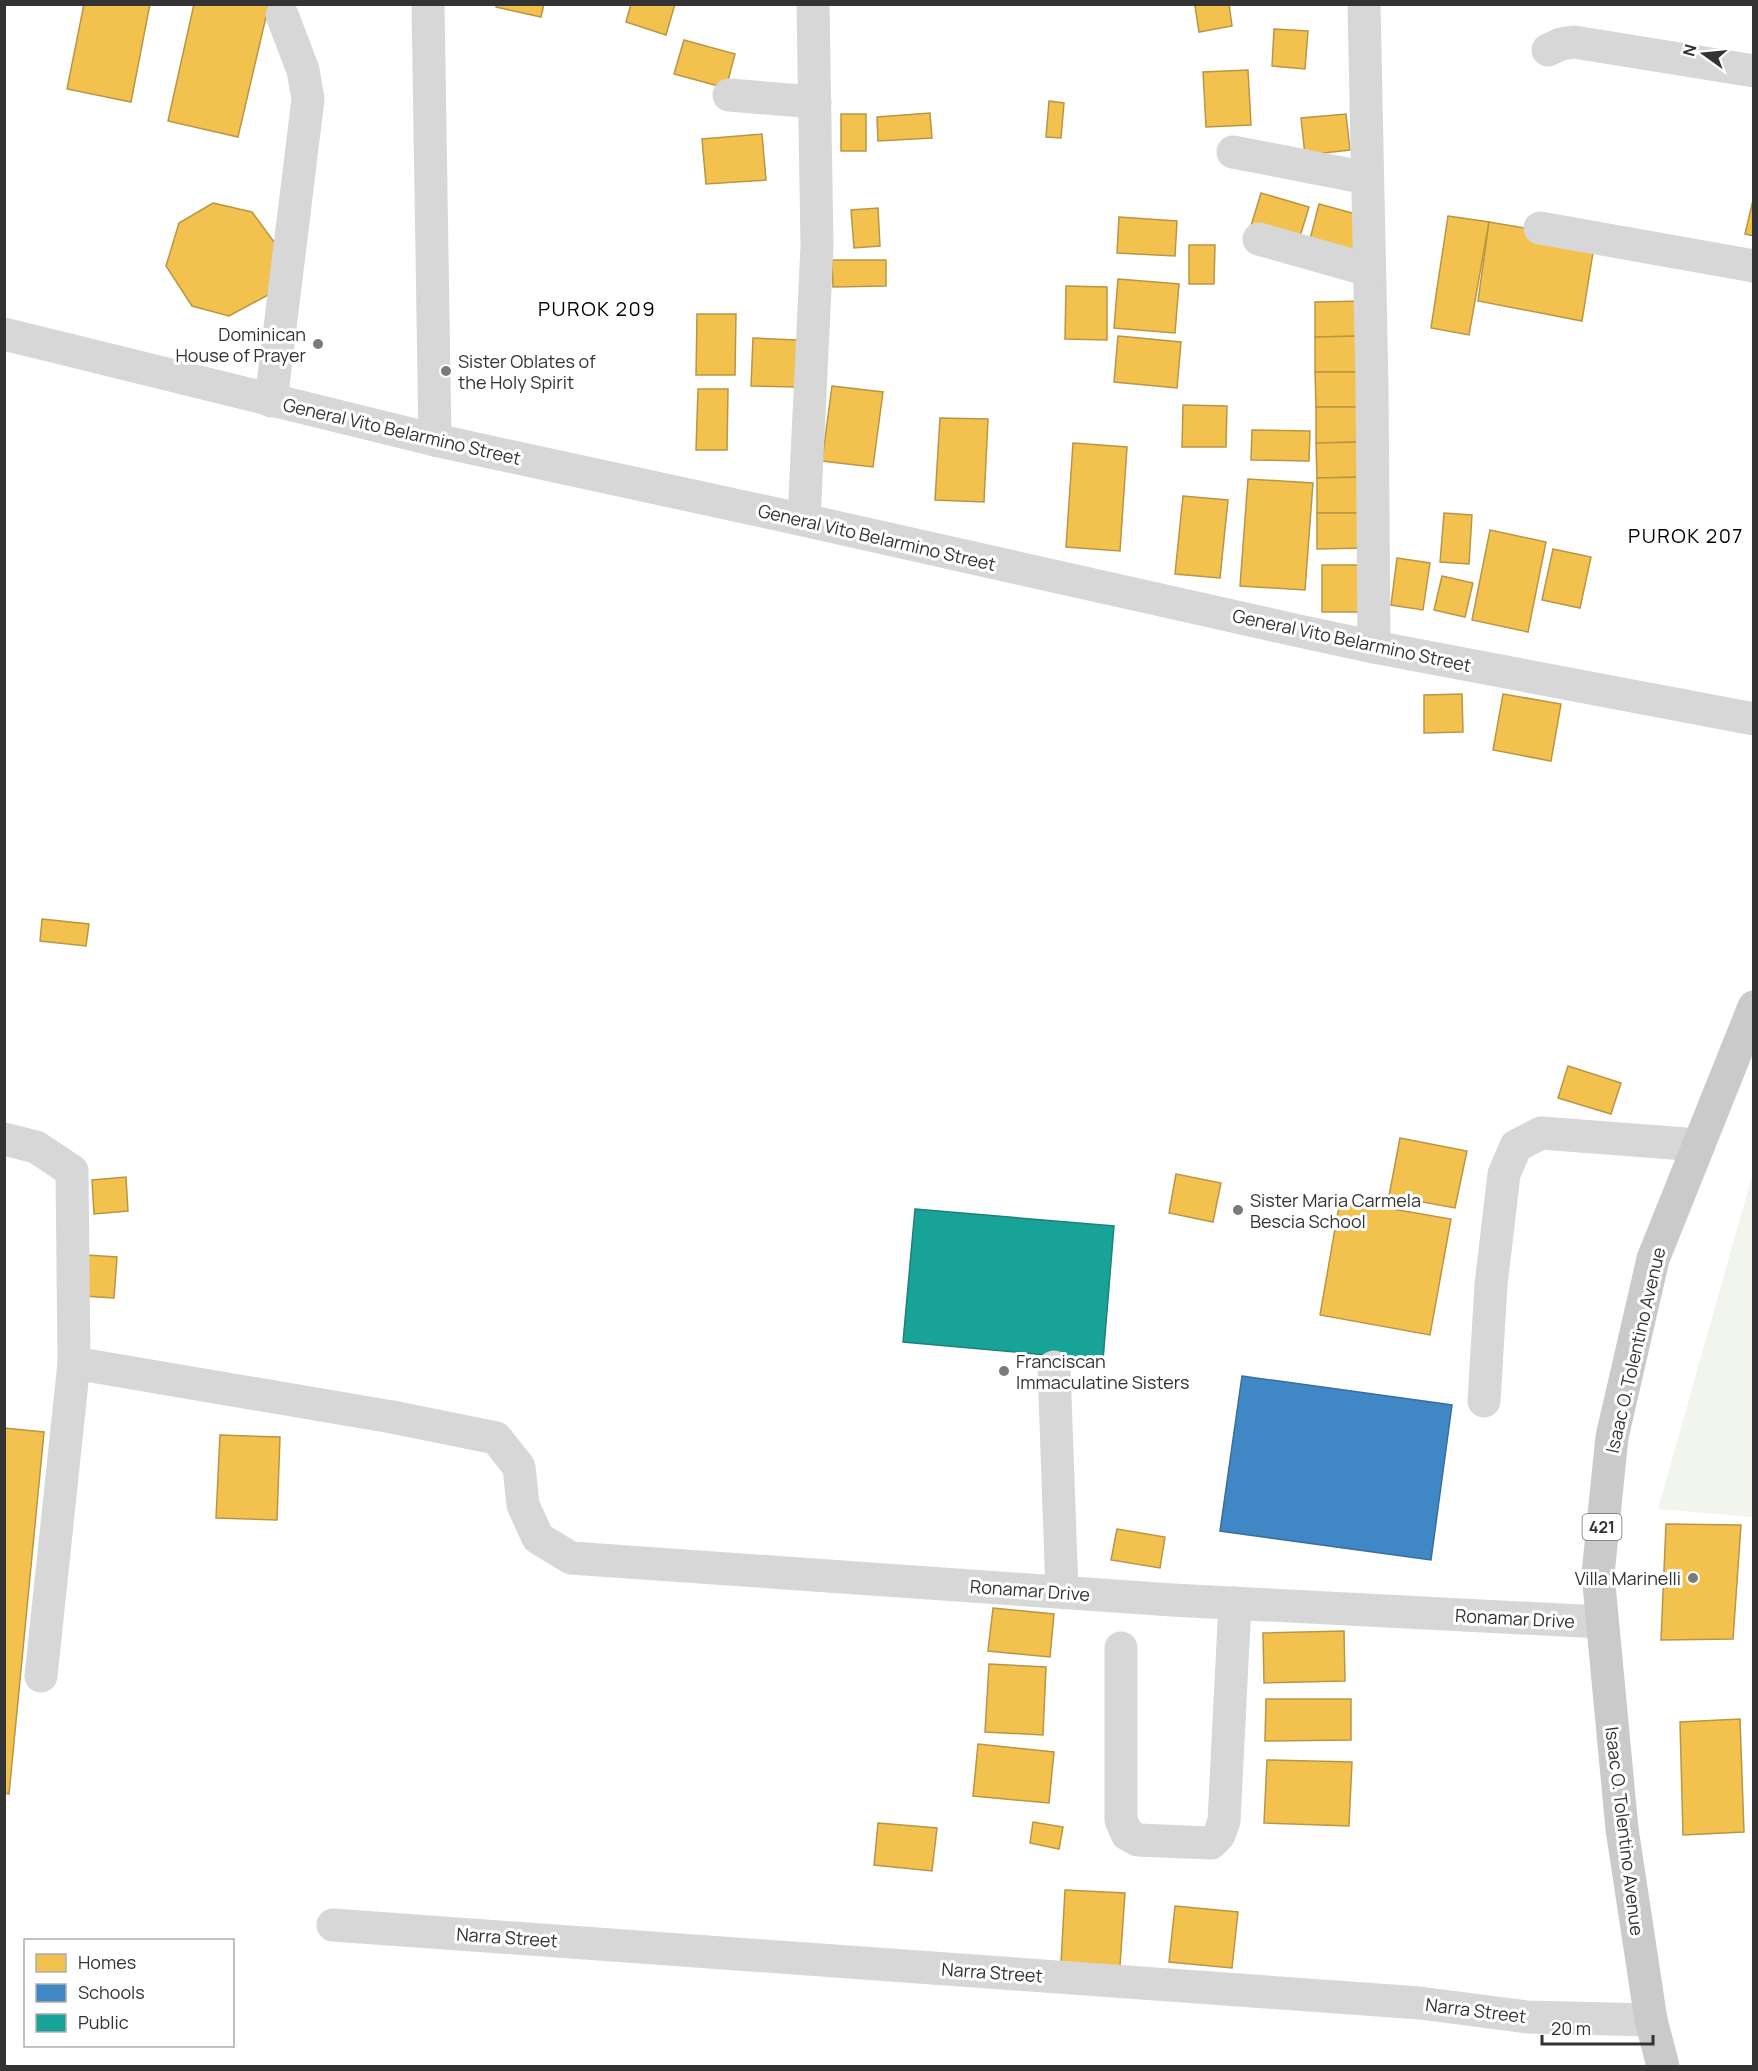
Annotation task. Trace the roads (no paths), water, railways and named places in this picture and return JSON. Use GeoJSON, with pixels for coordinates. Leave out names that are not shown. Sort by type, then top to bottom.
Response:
{"type":"FeatureCollection","features":[{"type":"Feature","properties":{"kind":"main road","name":"Isaac O. Tolentino Avenue"},"geometry":{"type":"LineString","coordinates":[[1663,2067],[1651,2020],[1622,1829],[1598,1574],[1612,1437],[1653,1259],[1754,1006]]}},
{"type":"Feature","properties":{"kind":"street"},"geometry":{"type":"LineString","coordinates":[[428,4],[435,440]]}},
{"type":"Feature","properties":{"kind":"street"},"geometry":{"type":"LineString","coordinates":[[804,520],[818,246],[813,4]]}},
{"type":"Feature","properties":{"kind":"street"},"geometry":{"type":"LineString","coordinates":[[1364,4],[1374,647]]}},
{"type":"Feature","properties":{"kind":"street"},"geometry":{"type":"LineString","coordinates":[[271,401],[308,99],[303,70],[282,15]]}},
{"type":"Feature","properties":{"kind":"street"},"geometry":{"type":"LineString","coordinates":[[1548,50],[1561,44],[1574,42],[1754,71]]}},
{"type":"Feature","properties":{"kind":"street"},"geometry":{"type":"LineString","coordinates":[[729,95],[815,102]]}},
{"type":"Feature","properties":{"kind":"street"},"geometry":{"type":"LineString","coordinates":[[1233,152],[1367,178]]}},
{"type":"Feature","properties":{"kind":"street"},"geometry":{"type":"LineString","coordinates":[[1540,228],[1754,266]]}},
{"type":"Feature","properties":{"kind":"street"},"geometry":{"type":"LineString","coordinates":[[1259,238],[1369,270]]}},
{"type":"Feature","properties":{"kind":"street","name":"General Vito Belarmino Street"},"geometry":{"type":"LineString","coordinates":[[4,334],[435,440],[1374,647],[1754,719]]}},
{"type":"Feature","properties":{"kind":"street"},"geometry":{"type":"LineString","coordinates":[[1484,1401],[1491,1285],[1504,1174],[1516,1146],[1541,1133],[1699,1145]]}},
{"type":"Feature","properties":{"kind":"street"},"geometry":{"type":"LineString","coordinates":[[4,1139],[36,1146],[72,1171],[74,1363],[41,1676]]}},
{"type":"Feature","properties":{"kind":"street","name":"Ronamar Drive"},"geometry":{"type":"LineString","coordinates":[[74,1363],[381,1415],[496,1438],[519,1467],[523,1505],[538,1538],[571,1558],[1235,1604],[1601,1622]]}},
{"type":"Feature","properties":{"kind":"street"},"geometry":{"type":"LineString","coordinates":[[1054,1367],[1062,1593]]}},
{"type":"Feature","properties":{"kind":"street"},"geometry":{"type":"LineString","coordinates":[[1120,1648],[1121,1820],[1127,1834],[1138,1840],[1211,1843],[1219,1835],[1224,1821],[1235,1604]]}},
{"type":"Feature","properties":{"kind":"street","name":"Narra Street"},"geometry":{"type":"LineString","coordinates":[[333,1924],[1420,2003],[1527,2017],[1651,2020]]}},
{"type":"Feature","properties":{"kind":"place","name":"Dominican House of Prayer"},"geometry":{"type":"Point","coordinates":[318,344]}},
{"type":"Feature","properties":{"kind":"place","name":"Sister Oblates of the Holy Spirit"},"geometry":{"type":"Point","coordinates":[446,371]}},
{"type":"Feature","properties":{"kind":"place","name":"Sister Maria Carmela Bescia School"},"geometry":{"type":"Point","coordinates":[1238,1210]}},
{"type":"Feature","properties":{"kind":"place","name":"Franciscan Immaculatine Sisters"},"geometry":{"type":"Point","coordinates":[1004,1371]}},
{"type":"Feature","properties":{"kind":"place","name":"Villa Marinelli"},"geometry":{"type":"Point","coordinates":[1693,1578]}},
{"type":"Feature","properties":{"kind":"district","name":"PUROK 209"},"geometry":{"type":"Point","coordinates":[597,308]}},
{"type":"Feature","properties":{"kind":"district","name":"PUROK 207"},"geometry":{"type":"Point","coordinates":[1686,535]}}]}
